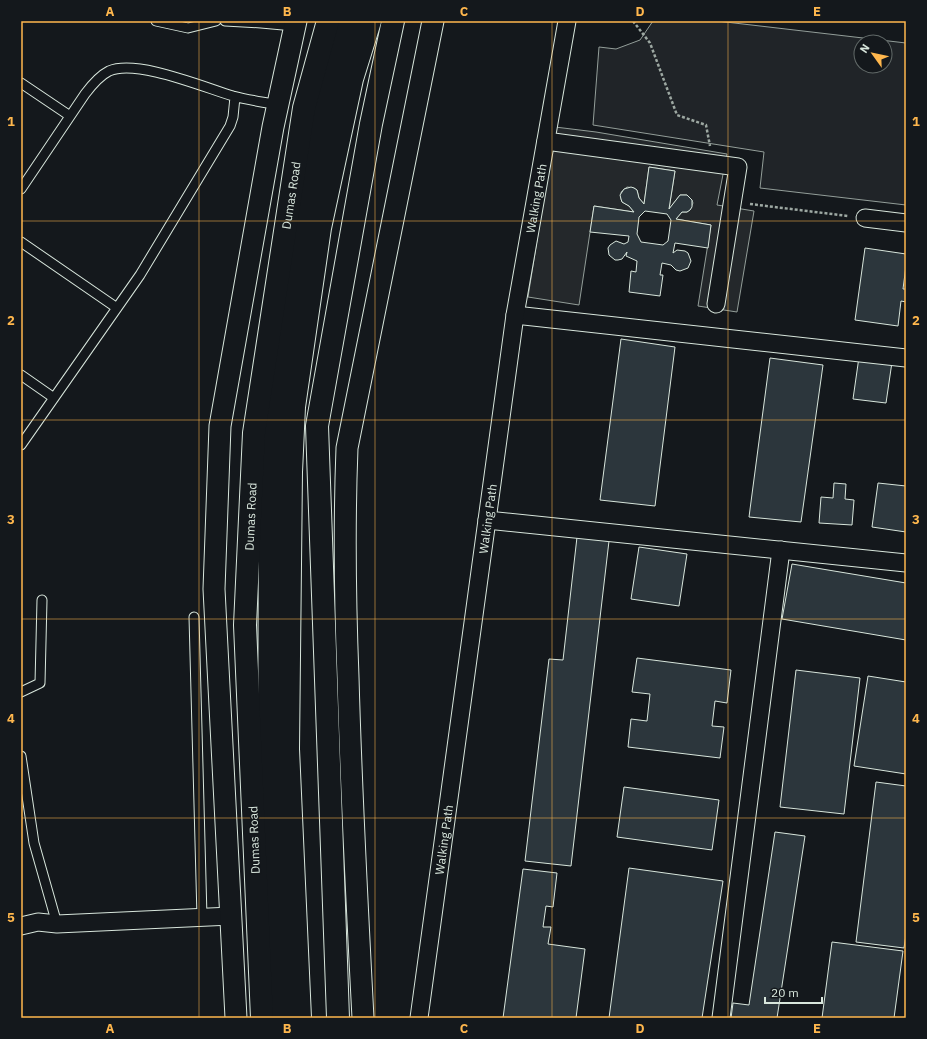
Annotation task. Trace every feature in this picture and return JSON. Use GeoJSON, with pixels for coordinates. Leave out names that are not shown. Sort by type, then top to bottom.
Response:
{"type":"FeatureCollection","features":[{"type":"Feature","properties":{"kind":"main road","name":"Dumas Road"},"geometry":{"type":"LineString","coordinates":[[262,1018],[245,625],[254,432],[304,108],[328,21]]}},
{"type":"Feature","properties":{"kind":"main road"},"geometry":{"type":"LineString","coordinates":[[281,1018],[268,802],[270,487],[278,391],[303,222],[332,73],[348,21]]}},
{"type":"Feature","properties":{"kind":"main road"},"geometry":{"type":"LineString","coordinates":[[300,1018],[288,749],[291,472],[294,407],[320,228],[352,79],[370,21]]}},
{"type":"Feature","properties":{"kind":"main road"},"geometry":{"type":"LineString","coordinates":[[338,1018],[317,426],[371,124],[393,21]]}},
{"type":"Feature","properties":{"kind":"street"},"geometry":{"type":"LineString","coordinates":[[363,1018],[351,784],[346,606],[345,506],[347,448],[433,21]]}},
{"type":"Feature","properties":{"kind":"street","name":"Walking Path"},"geometry":{"type":"LineString","coordinates":[[419,1018],[515,315],[567,21]]}},
{"type":"Feature","properties":{"kind":"street"},"geometry":{"type":"LineString","coordinates":[[236,1018],[214,589],[220,426],[273,127],[295,24]]}},
{"type":"Feature","properties":{"kind":"street"},"geometry":{"type":"LineString","coordinates":[[546,141],[738,167],[716,304]]}},
{"type":"Feature","properties":{"kind":"street"},"geometry":{"type":"LineString","coordinates":[[865,218],[906,224]]}},
{"type":"Feature","properties":{"kind":"street"},"geometry":{"type":"LineString","coordinates":[[515,315],[906,358]]}},
{"type":"Feature","properties":{"kind":"street"},"geometry":{"type":"LineString","coordinates":[[487,520],[520,525],[906,563]]}},
{"type":"Feature","properties":{"kind":"street"},"geometry":{"type":"LineString","coordinates":[[721,1018],[781,550]]}},
{"type":"Feature","properties":{"kind":"street"},"geometry":{"type":"LineString","coordinates":[[21,926],[38,922],[57,924],[231,916]]}},
{"type":"Feature","properties":{"kind":"lane"},"geometry":{"type":"LineString","coordinates":[[156,21],[188,28],[216,21]]}},
{"type":"Feature","properties":{"kind":"lane"},"geometry":{"type":"LineString","coordinates":[[225,21],[295,24]]}},
{"type":"Feature","properties":{"kind":"lane"},"geometry":{"type":"LineString","coordinates":[[21,189],[94,82],[109,71],[128,67],[149,70],[235,97],[278,105]]}},
{"type":"Feature","properties":{"kind":"lane"},"geometry":{"type":"LineString","coordinates":[[21,83],[70,116]]}},
{"type":"Feature","properties":{"kind":"lane"},"geometry":{"type":"LineString","coordinates":[[21,445],[140,275],[230,126],[233,117],[235,97]]}},
{"type":"Feature","properties":{"kind":"lane"},"geometry":{"type":"LineString","coordinates":[[21,242],[117,308]]}},
{"type":"Feature","properties":{"kind":"lane"},"geometry":{"type":"LineString","coordinates":[[21,375],[54,398]]}},
{"type":"Feature","properties":{"kind":"lane"},"geometry":{"type":"LineString","coordinates":[[21,692],[40,683],[42,600]]}},
{"type":"Feature","properties":{"kind":"lane"},"geometry":{"type":"LineString","coordinates":[[194,617],[202,917]]}},
{"type":"Feature","properties":{"kind":"lane"},"geometry":{"type":"LineString","coordinates":[[21,756],[34,843],[57,924]]}},
{"type":"Feature","properties":{"kind":"path"},"geometry":{"type":"LineString","coordinates":[[633,21],[650,44],[677,115],[706,125],[713,164]]}},
{"type":"Feature","properties":{"kind":"path"},"geometry":{"type":"LineString","coordinates":[[732,201],[865,218]]}},
{"type":"Feature","properties":{"kind":"shaded area"},"geometry":{"type":"Polygon","coordinates":[[[653,21],[717,21],[853,37],[853,74],[893,74],[893,41],[906,43],[906,205],[760,188],[764,152],[593,125],[599,47],[616,49],[640,40],[653,21]]]}},
{"type":"Feature","properties":{"kind":"shaded area"},"geometry":{"type":"Polygon","coordinates":[[[555,127],[596,132],[727,154],[717,205],[754,211],[737,312],[698,306],[711,225],[676,219],[682,212],[687,212],[690,210],[693,203],[692,200],[687,195],[680,195],[669,209],[675,171],[649,167],[644,204],[639,198],[637,190],[634,188],[627,187],[621,192],[622,202],[629,206],[634,212],[594,206],[579,305],[528,297],[555,127]]]}},
{"type":"Feature","properties":{"kind":"building"},"geometry":{"type":"Polygon","coordinates":[[[649,167],[675,171],[669,209],[680,195],[687,195],[692,200],[692,207],[687,212],[682,212],[676,219],[711,225],[708,248],[675,243],[673,253],[677,250],[685,251],[688,253],[691,261],[688,268],[680,271],[676,270],[671,265],[662,263],[660,275],[663,275],[660,296],[629,292],[631,271],[636,272],[637,261],[626,256],[627,252],[622,259],[618,260],[615,260],[609,255],[608,248],[610,245],[616,241],[624,244],[628,242],[629,236],[590,232],[594,206],[634,212],[629,206],[622,202],[620,195],[624,189],[631,187],[637,190],[639,198],[644,204],[649,167]],[[645,211],[639,217],[637,234],[641,242],[663,245],[668,241],[671,220],[667,214],[645,211]]]}},
{"type":"Feature","properties":{"kind":"building"},"geometry":{"type":"Polygon","coordinates":[[[865,248],[906,254],[903,289],[906,289],[906,302],[901,301],[898,326],[855,320],[865,248]]]}},
{"type":"Feature","properties":{"kind":"building"},"geometry":{"type":"Polygon","coordinates":[[[621,339],[675,347],[655,506],[600,500],[621,339]]]}},
{"type":"Feature","properties":{"kind":"building"},"geometry":{"type":"Polygon","coordinates":[[[859,357],[892,362],[886,403],[853,399],[859,357]]]}},
{"type":"Feature","properties":{"kind":"building"},"geometry":{"type":"Polygon","coordinates":[[[770,358],[823,365],[801,522],[749,517],[770,358]]]}},
{"type":"Feature","properties":{"kind":"building"},"geometry":{"type":"Polygon","coordinates":[[[834,483],[846,484],[845,499],[854,500],[852,525],[819,523],[821,497],[833,498],[834,483]]]}},
{"type":"Feature","properties":{"kind":"building"},"geometry":{"type":"Polygon","coordinates":[[[878,483],[906,486],[906,532],[872,527],[878,483]]]}},
{"type":"Feature","properties":{"kind":"building"},"geometry":{"type":"Polygon","coordinates":[[[577,537],[609,541],[571,866],[525,861],[549,659],[563,660],[577,537]]]}},
{"type":"Feature","properties":{"kind":"building"},"geometry":{"type":"Polygon","coordinates":[[[639,547],[687,554],[679,606],[631,599],[639,547]]]}},
{"type":"Feature","properties":{"kind":"building"},"geometry":{"type":"Polygon","coordinates":[[[792,564],[906,583],[906,640],[782,619],[792,564]]]}},
{"type":"Feature","properties":{"kind":"building"},"geometry":{"type":"Polygon","coordinates":[[[637,658],[731,670],[727,703],[715,701],[712,726],[724,727],[720,758],[628,747],[631,719],[647,721],[650,694],[632,692],[637,658]]]}},
{"type":"Feature","properties":{"kind":"building"},"geometry":{"type":"Polygon","coordinates":[[[796,670],[860,678],[844,814],[780,807],[796,670]]]}},
{"type":"Feature","properties":{"kind":"building"},"geometry":{"type":"Polygon","coordinates":[[[868,676],[906,682],[906,774],[854,766],[868,676]]]}},
{"type":"Feature","properties":{"kind":"building"},"geometry":{"type":"Polygon","coordinates":[[[876,782],[906,786],[906,935],[904,948],[856,942],[876,782]]]}},
{"type":"Feature","properties":{"kind":"building"},"geometry":{"type":"Polygon","coordinates":[[[624,787],[719,800],[712,850],[617,837],[624,787]]]}},
{"type":"Feature","properties":{"kind":"building"},"geometry":{"type":"Polygon","coordinates":[[[775,832],[805,836],[777,1018],[731,1018],[733,1003],[749,1005],[775,832]]]}},
{"type":"Feature","properties":{"kind":"building"},"geometry":{"type":"Polygon","coordinates":[[[629,868],[723,881],[702,1018],[609,1018],[629,868]]]}},
{"type":"Feature","properties":{"kind":"building"},"geometry":{"type":"Polygon","coordinates":[[[523,869],[557,873],[553,907],[546,906],[543,927],[551,927],[548,944],[585,949],[576,1018],[503,1018],[523,869]]]}},
{"type":"Feature","properties":{"kind":"building"},"geometry":{"type":"Polygon","coordinates":[[[832,942],[903,951],[894,1018],[822,1018],[832,942]]]}}]}
